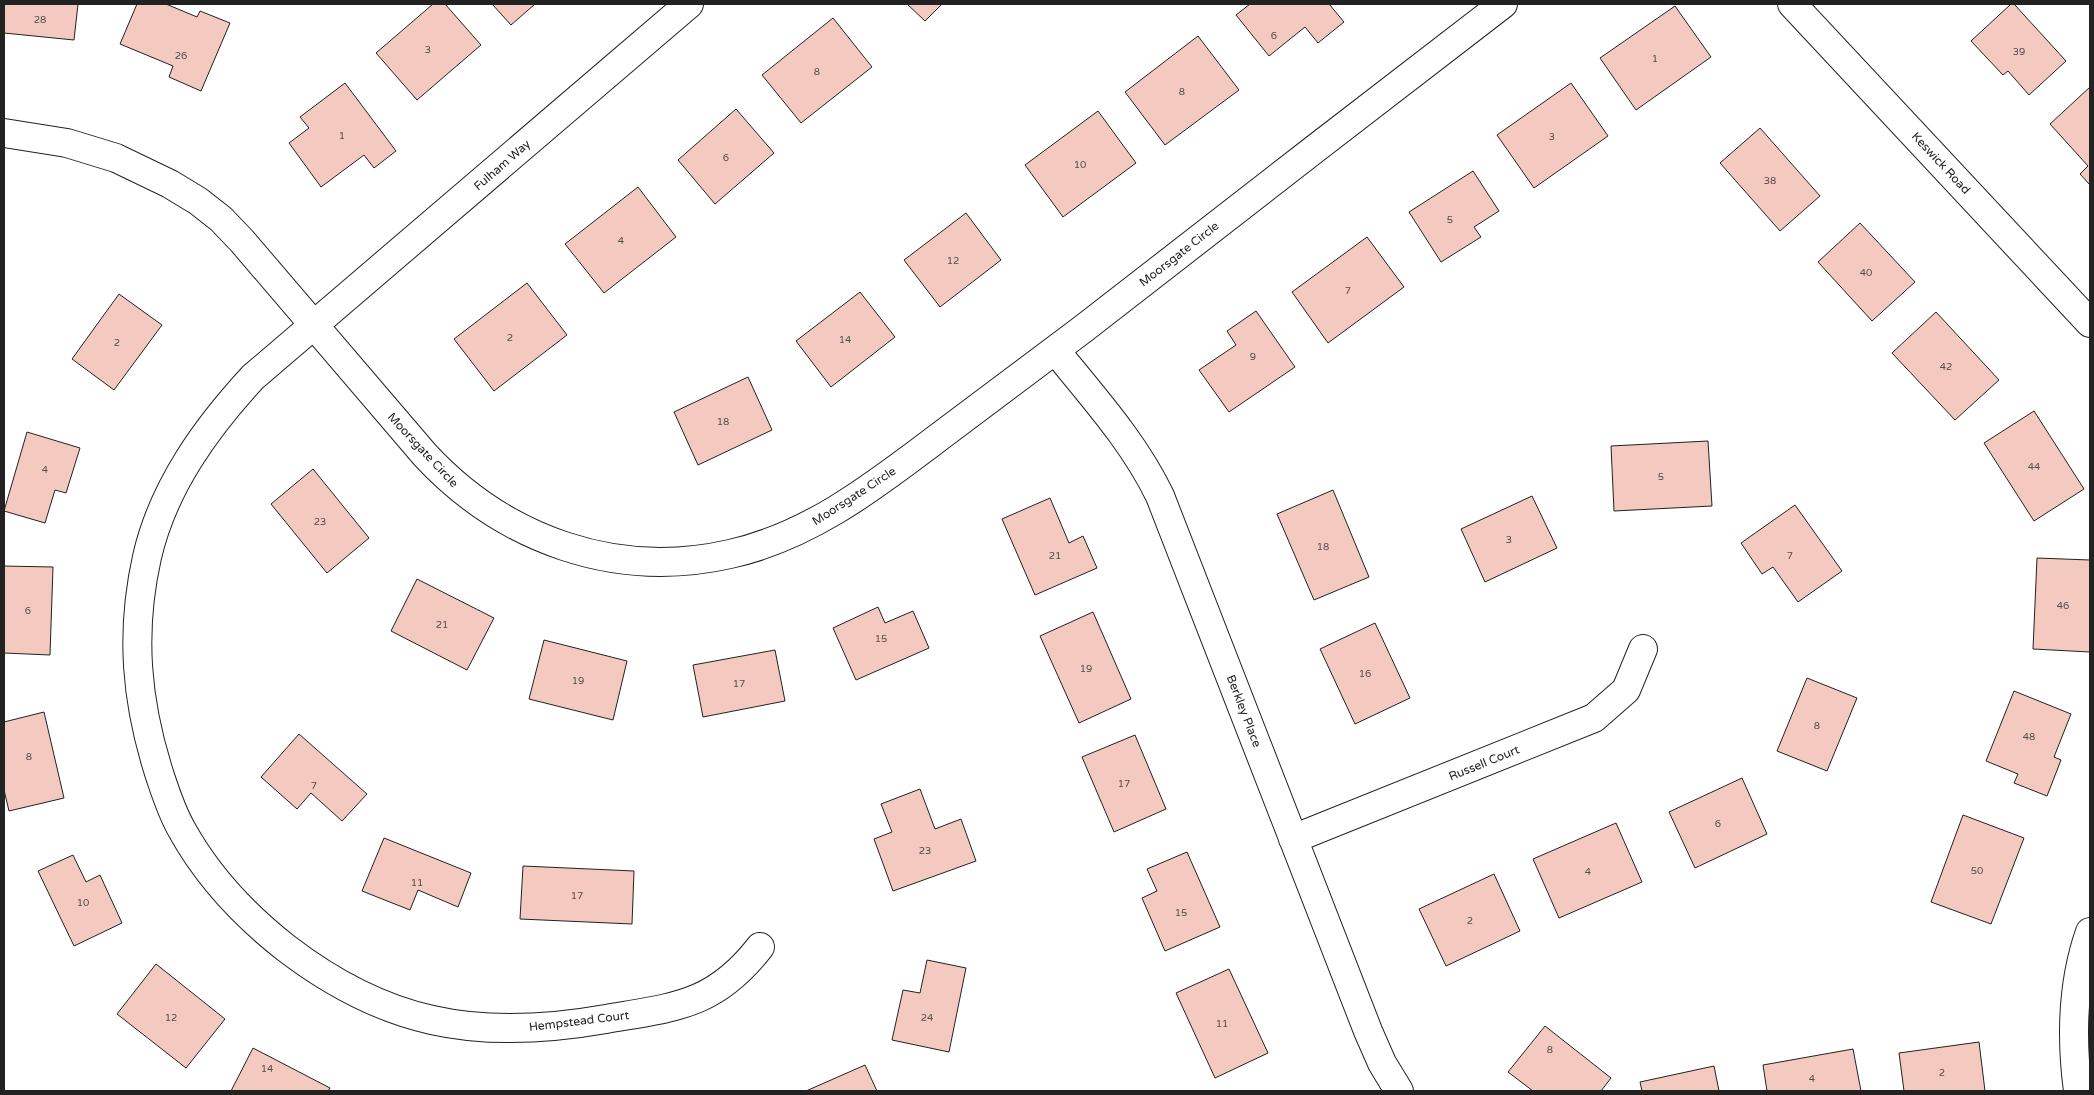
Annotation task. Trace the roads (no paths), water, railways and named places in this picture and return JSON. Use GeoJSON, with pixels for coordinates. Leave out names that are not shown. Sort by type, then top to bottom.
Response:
{"type":"FeatureCollection","features":[{"type":"Feature","properties":{"kind":"street","name":"Fulham Way"},"geometry":{"type":"LineString","coordinates":[[314,325],[689,4]]}},
{"type":"Feature","properties":{"kind":"street","name":"Moorsgate Circle"},"geometry":{"type":"LineString","coordinates":[[4,133],[67,143],[116,158],[170,184],[198,201],[226,224],[426,455],[461,491],[512,524],[588,555],[652,562],[683,562],[727,555],[764,545],[811,524],[838,509],[893,471],[1055,350],[1503,4]]}},
{"type":"Feature","properties":{"kind":"street","name":"Keswick Road"},"geometry":{"type":"LineString","coordinates":[[1792,4],[2090,323]]}},
{"type":"Feature","properties":{"kind":"street","name":"Hempstead Court"},"geometry":{"type":"LineString","coordinates":[[314,325],[253,376],[221,411],[175,484],[148,554],[137,628],[139,696],[145,728],[168,801],[181,829],[201,861],[243,911],[299,958],[331,979],[399,1011],[458,1024],[525,1028],[552,1026],[590,1022],[684,1004],[720,988],[747,964],[760,947]]}},
{"type":"Feature","properties":{"kind":"street","name":"Berkley Place"},"geometry":{"type":"LineString","coordinates":[[1055,350],[1120,429],[1149,473],[1368,1031],[1382,1063],[1399,1091]]}},
{"type":"Feature","properties":{"kind":"street","name":"Russell Court"},"geometry":{"type":"LineString","coordinates":[[1293,838],[1594,718],[1626,690],[1642,649]]}},
{"type":"Feature","properties":{"kind":"street"},"geometry":{"type":"LineString","coordinates":[[2078,1091],[2074,1060],[2075,1011],[2079,970],[2090,932]]}}]}
